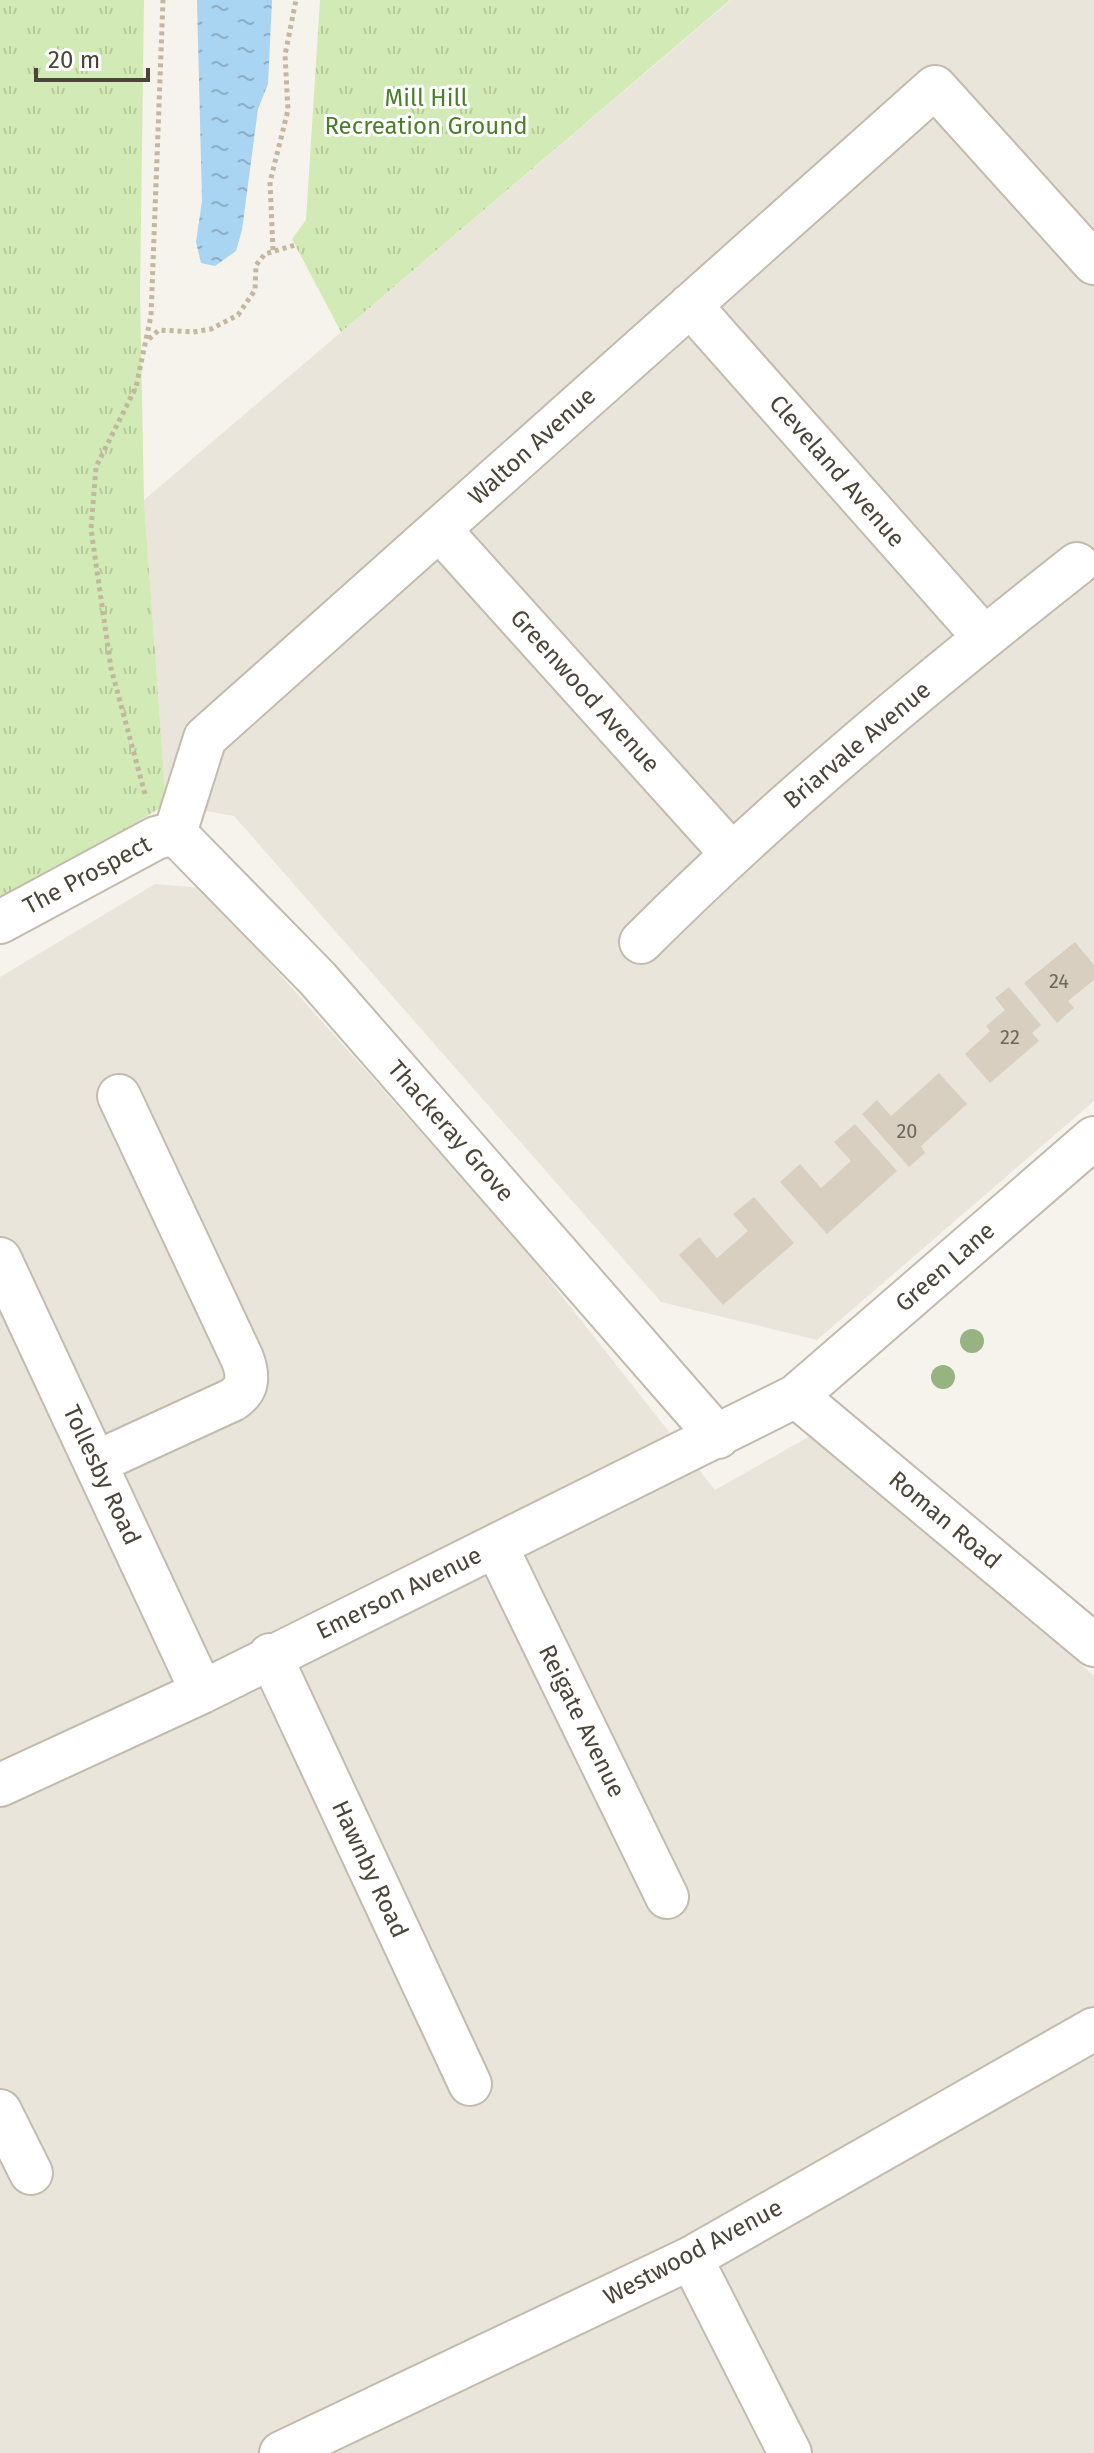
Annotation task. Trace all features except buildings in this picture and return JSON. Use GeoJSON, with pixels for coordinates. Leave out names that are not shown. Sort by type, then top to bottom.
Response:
{"type":"FeatureCollection","features":[{"type":"Feature","properties":{"kind":"street","name":"Walton Avenue"},"geometry":{"type":"LineString","coordinates":[[166,836],[205,738],[935,87],[1094,263]]}},
{"type":"Feature","properties":{"kind":"street","name":"Cleveland Avenue"},"geometry":{"type":"LineString","coordinates":[[690,305],[984,637]]}},
{"type":"Feature","properties":{"kind":"street","name":"Greenwood Avenue"},"geometry":{"type":"LineString","coordinates":[[439,529],[731,853]]}},
{"type":"Feature","properties":{"kind":"street","name":"Briarvale Avenue"},"geometry":{"type":"LineString","coordinates":[[641,942],[731,853],[984,637],[1077,564]]}},
{"type":"Feature","properties":{"kind":"street","name":"The Prospect"},"geometry":{"type":"LineString","coordinates":[[0,922],[166,836]]}},
{"type":"Feature","properties":{"kind":"street","name":"Thackeray Grove"},"geometry":{"type":"LineString","coordinates":[[166,836],[317,978],[718,1437]]}},
{"type":"Feature","properties":{"kind":"street"},"geometry":{"type":"LineString","coordinates":[[97,1462],[232,1400],[242,1394],[247,1382],[242,1358],[119,1096]]}},
{"type":"Feature","properties":{"kind":"street","name":"Green Lane"},"geometry":{"type":"LineString","coordinates":[[796,1396],[1094,1138]]}},
{"type":"Feature","properties":{"kind":"street","name":"Tollesby Road"},"geometry":{"type":"LineString","coordinates":[[4,1278],[97,1462],[202,1692]]}},
{"type":"Feature","properties":{"kind":"street","name":"Emerson Avenue"},"geometry":{"type":"LineString","coordinates":[[0,1785],[202,1692],[270,1655],[796,1396]]}},
{"type":"Feature","properties":{"kind":"street","name":"Roman Road"},"geometry":{"type":"LineString","coordinates":[[796,1396],[1094,1645]]}},
{"type":"Feature","properties":{"kind":"street","name":"Reigate Avenue"},"geometry":{"type":"LineString","coordinates":[[496,1546],[667,1897]]}},
{"type":"Feature","properties":{"kind":"street","name":"Hawnby Road"},"geometry":{"type":"LineString","coordinates":[[270,1655],[470,2084]]}},
{"type":"Feature","properties":{"kind":"street","name":"Westwood Avenue"},"geometry":{"type":"LineString","coordinates":[[281,2453],[691,2258],[1094,2029]]}},
{"type":"Feature","properties":{"kind":"street"},"geometry":{"type":"LineString","coordinates":[[0,2111],[31,2173]]}},
{"type":"Feature","properties":{"kind":"street"},"geometry":{"type":"LineString","coordinates":[[691,2258],[790,2453]]}},
{"type":"Feature","properties":{"kind":"path"},"geometry":{"type":"LineString","coordinates":[[163,0],[148,340],[136,387],[96,467],[91,529],[111,668],[166,836]]}},
{"type":"Feature","properties":{"kind":"path"},"geometry":{"type":"LineString","coordinates":[[273,250],[270,182],[288,110],[285,55],[296,0]]}},
{"type":"Feature","properties":{"kind":"path"},"geometry":{"type":"LineString","coordinates":[[148,340],[159,330],[193,332],[211,329],[238,315],[255,290],[256,265],[273,250],[295,245]]}},
{"type":"Feature","properties":{"kind":"shaded area"},"geometry":{"type":"Polygon","coordinates":[[[731,0],[1094,0],[1094,1101],[817,1340],[661,1302],[234,816],[166,804],[144,500],[731,0]]]}},
{"type":"Feature","properties":{"kind":"shaded area"},"geometry":{"type":"Polygon","coordinates":[[[155,884],[203,888],[524,1248],[715,1490],[817,1432],[1094,1676],[1094,2453],[0,2453],[0,977],[155,884]]]}},
{"type":"Feature","properties":{"kind":"green space"},"geometry":{"type":"Polygon","coordinates":[[[0,0],[144,0],[140,295],[144,500],[166,804],[0,908],[0,0]]]}},
{"type":"Feature","properties":{"kind":"green space","name":"Mill Hill Recreation Ground"},"geometry":{"type":"Polygon","coordinates":[[[320,0],[730,0],[341,332],[292,239],[306,220],[320,0]]]}},
{"type":"Feature","properties":{"kind":"water"},"geometry":{"type":"Polygon","coordinates":[[[197,0],[272,0],[268,84],[258,109],[242,230],[236,251],[215,266],[201,263],[196,242],[202,201],[197,0]]]}}]}
